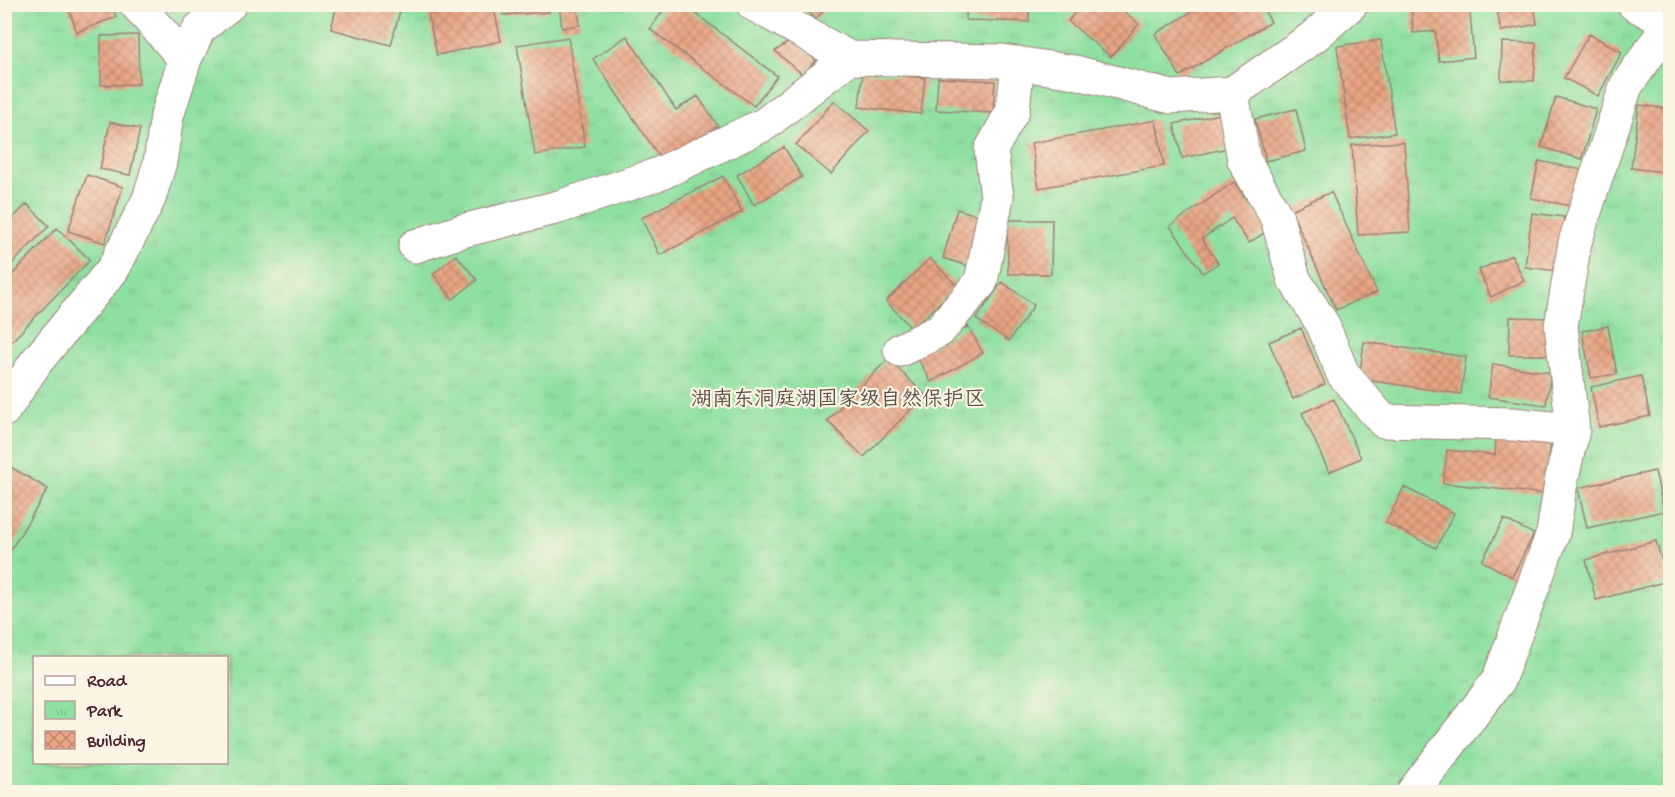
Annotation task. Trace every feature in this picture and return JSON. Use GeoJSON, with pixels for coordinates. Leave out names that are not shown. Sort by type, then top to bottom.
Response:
{"type":"FeatureCollection","features":[{"type":"Feature","properties":{"kind":"street"},"geometry":{"type":"LineString","coordinates":[[136,4],[185,60]]}},
{"type":"Feature","properties":{"kind":"street"},"geometry":{"type":"LineString","coordinates":[[4,410],[36,362],[113,269],[149,199],[160,162],[167,116],[185,60],[199,28],[230,4]]}},
{"type":"Feature","properties":{"kind":"street"},"geometry":{"type":"LineString","coordinates":[[753,4],[849,58],[1002,61],[1075,72],[1171,97],[1233,93],[1312,38],[1351,4]]}},
{"type":"Feature","properties":{"kind":"street"},"geometry":{"type":"LineString","coordinates":[[1413,792],[1497,681],[1554,533],[1561,482],[1573,429],[1561,326],[1575,242],[1626,86],[1670,23],[1634,4]]}},
{"type":"Feature","properties":{"kind":"street"},"geometry":{"type":"LineString","coordinates":[[415,246],[462,231],[559,207],[659,174],[765,124],[849,58]]}},
{"type":"Feature","properties":{"kind":"street"},"geometry":{"type":"LineString","coordinates":[[900,350],[939,331],[981,282],[997,196],[991,150],[1013,110],[1018,63]]}},
{"type":"Feature","properties":{"kind":"street"},"geometry":{"type":"LineString","coordinates":[[1233,93],[1244,160],[1277,218],[1294,279],[1323,326],[1343,374],[1383,421],[1512,424],[1573,429]]}},
{"type":"Feature","properties":{"kind":"green space","name":"湖南东洞庭湖国家级自然保护区"},"geometry":{"type":"Polygon","coordinates":[[[5,5],[1670,5],[1670,792],[5,792],[5,5]]]}},
{"type":"Feature","properties":{"kind":"building"},"geometry":{"type":"Polygon","coordinates":[[[67,4],[111,4],[116,17],[77,32],[67,4]]]}},
{"type":"Feature","properties":{"kind":"building"},"geometry":{"type":"Polygon","coordinates":[[[337,4],[374,4],[400,11],[391,45],[331,29],[337,4]]]}},
{"type":"Feature","properties":{"kind":"building"},"geometry":{"type":"Polygon","coordinates":[[[474,4],[493,4],[501,41],[437,55],[428,15],[474,4]]]}},
{"type":"Feature","properties":{"kind":"building"},"geometry":{"type":"Polygon","coordinates":[[[502,4],[549,4],[549,12],[503,15],[502,4]]]}},
{"type":"Feature","properties":{"kind":"building"},"geometry":{"type":"Polygon","coordinates":[[[559,4],[577,4],[580,25],[562,28],[559,4]]]}},
{"type":"Feature","properties":{"kind":"building"},"geometry":{"type":"Polygon","coordinates":[[[668,4],[683,4],[777,76],[754,106],[650,29],[668,4]]]}},
{"type":"Feature","properties":{"kind":"building"},"geometry":{"type":"Polygon","coordinates":[[[799,4],[829,4],[816,19],[799,4]]]}},
{"type":"Feature","properties":{"kind":"building"},"geometry":{"type":"Polygon","coordinates":[[[966,4],[1029,4],[1029,22],[966,20],[966,4]]]}},
{"type":"Feature","properties":{"kind":"building"},"geometry":{"type":"Polygon","coordinates":[[[1082,4],[1115,4],[1139,24],[1111,57],[1068,21],[1082,4]]]}},
{"type":"Feature","properties":{"kind":"building"},"geometry":{"type":"Polygon","coordinates":[[[1204,4],[1260,4],[1271,22],[1180,76],[1155,34],[1204,4]]]}},
{"type":"Feature","properties":{"kind":"building"},"geometry":{"type":"Polygon","coordinates":[[[1411,4],[1469,4],[1474,57],[1439,61],[1435,31],[1413,33],[1411,4]]]}},
{"type":"Feature","properties":{"kind":"building"},"geometry":{"type":"Polygon","coordinates":[[[1496,4],[1534,4],[1537,24],[1501,31],[1496,4]]]}},
{"type":"Feature","properties":{"kind":"building"},"geometry":{"type":"Polygon","coordinates":[[[1589,34],[1622,52],[1598,96],[1564,78],[1589,34]]]}},
{"type":"Feature","properties":{"kind":"building"},"geometry":{"type":"Polygon","coordinates":[[[138,35],[139,84],[101,85],[101,36],[138,35]]]}},
{"type":"Feature","properties":{"kind":"building"},"geometry":{"type":"Polygon","coordinates":[[[627,36],[676,110],[698,96],[718,126],[663,162],[593,59],[627,36]]]}},
{"type":"Feature","properties":{"kind":"building"},"geometry":{"type":"Polygon","coordinates":[[[568,37],[585,147],[535,155],[517,45],[568,37]]]}},
{"type":"Feature","properties":{"kind":"building"},"geometry":{"type":"Polygon","coordinates":[[[792,40],[816,60],[803,75],[775,51],[792,40]]]}},
{"type":"Feature","properties":{"kind":"building"},"geometry":{"type":"Polygon","coordinates":[[[1381,40],[1395,133],[1350,139],[1337,46],[1381,40]]]}},
{"type":"Feature","properties":{"kind":"building"},"geometry":{"type":"Polygon","coordinates":[[[1502,42],[1536,43],[1534,81],[1501,80],[1502,42]]]}},
{"type":"Feature","properties":{"kind":"building"},"geometry":{"type":"Polygon","coordinates":[[[863,71],[925,78],[921,114],[859,107],[863,71]]]}},
{"type":"Feature","properties":{"kind":"building"},"geometry":{"type":"Polygon","coordinates":[[[938,78],[995,81],[993,113],[936,110],[938,78]]]}},
{"type":"Feature","properties":{"kind":"building"},"geometry":{"type":"Polygon","coordinates":[[[1556,97],[1596,109],[1582,159],[1541,147],[1556,97]]]}},
{"type":"Feature","properties":{"kind":"building"},"geometry":{"type":"Polygon","coordinates":[[[834,101],[869,131],[831,174],[796,145],[834,101]]]}},
{"type":"Feature","properties":{"kind":"building"},"geometry":{"type":"Polygon","coordinates":[[[1639,105],[1670,109],[1670,173],[1631,168],[1639,105]]]}},
{"type":"Feature","properties":{"kind":"building"},"geometry":{"type":"Polygon","coordinates":[[[1296,109],[1306,151],[1266,161],[1255,119],[1296,109]]]}},
{"type":"Feature","properties":{"kind":"building"},"geometry":{"type":"Polygon","coordinates":[[[1220,114],[1228,148],[1182,158],[1174,124],[1220,114]]]}},
{"type":"Feature","properties":{"kind":"building"},"geometry":{"type":"Polygon","coordinates":[[[1156,120],[1164,166],[1039,188],[1031,143],[1156,120]]]}},
{"type":"Feature","properties":{"kind":"building"},"geometry":{"type":"Polygon","coordinates":[[[110,122],[140,129],[130,175],[100,169],[110,122]]]}},
{"type":"Feature","properties":{"kind":"building"},"geometry":{"type":"Polygon","coordinates":[[[1404,142],[1410,232],[1358,235],[1352,145],[1404,142]]]}},
{"type":"Feature","properties":{"kind":"building"},"geometry":{"type":"Polygon","coordinates":[[[784,147],[802,177],[754,205],[737,175],[784,147]]]}},
{"type":"Feature","properties":{"kind":"building"},"geometry":{"type":"Polygon","coordinates":[[[1539,161],[1583,170],[1576,207],[1531,198],[1539,161]]]}},
{"type":"Feature","properties":{"kind":"building"},"geometry":{"type":"Polygon","coordinates":[[[87,175],[123,187],[105,243],[68,231],[87,175]]]}},
{"type":"Feature","properties":{"kind":"building"},"geometry":{"type":"Polygon","coordinates":[[[723,176],[742,212],[660,255],[641,218],[723,176]]]}},
{"type":"Feature","properties":{"kind":"building"},"geometry":{"type":"Polygon","coordinates":[[[1234,182],[1268,230],[1249,243],[1232,218],[1202,239],[1218,263],[1203,273],[1170,226],[1234,182]]]}},
{"type":"Feature","properties":{"kind":"building"},"geometry":{"type":"Polygon","coordinates":[[[1331,192],[1377,292],[1336,310],[1291,210],[1331,192]]]}},
{"type":"Feature","properties":{"kind":"building"},"geometry":{"type":"Polygon","coordinates":[[[27,204],[49,226],[4,272],[4,227],[27,204]]]}},
{"type":"Feature","properties":{"kind":"building"},"geometry":{"type":"Polygon","coordinates":[[[957,209],[983,217],[968,266],[943,258],[957,209]]]}},
{"type":"Feature","properties":{"kind":"building"},"geometry":{"type":"Polygon","coordinates":[[[1532,213],[1564,217],[1558,271],[1525,267],[1532,213]]]}},
{"type":"Feature","properties":{"kind":"building"},"geometry":{"type":"Polygon","coordinates":[[[1007,220],[1052,220],[1051,274],[1008,274],[1007,220]]]}},
{"type":"Feature","properties":{"kind":"building"},"geometry":{"type":"Polygon","coordinates":[[[57,228],[90,260],[9,344],[4,340],[4,283],[57,228]]]}},
{"type":"Feature","properties":{"kind":"building"},"geometry":{"type":"Polygon","coordinates":[[[456,255],[477,280],[453,299],[433,274],[456,255]]]}},
{"type":"Feature","properties":{"kind":"building"},"geometry":{"type":"Polygon","coordinates":[[[1512,255],[1524,281],[1491,297],[1479,270],[1512,255]]]}},
{"type":"Feature","properties":{"kind":"building"},"geometry":{"type":"Polygon","coordinates":[[[930,258],[957,286],[912,329],[886,301],[930,258]]]}},
{"type":"Feature","properties":{"kind":"building"},"geometry":{"type":"Polygon","coordinates":[[[1002,282],[1034,305],[1009,341],[976,319],[1002,282]]]}},
{"type":"Feature","properties":{"kind":"building"},"geometry":{"type":"Polygon","coordinates":[[[1510,317],[1550,318],[1549,355],[1509,355],[1510,317]]]}},
{"type":"Feature","properties":{"kind":"building"},"geometry":{"type":"Polygon","coordinates":[[[968,326],[983,353],[931,382],[916,355],[968,326]]]}},
{"type":"Feature","properties":{"kind":"building"},"geometry":{"type":"Polygon","coordinates":[[[1608,326],[1617,374],[1591,378],[1582,331],[1608,326]]]}},
{"type":"Feature","properties":{"kind":"building"},"geometry":{"type":"Polygon","coordinates":[[[1301,328],[1325,384],[1293,399],[1269,342],[1301,328]]]}},
{"type":"Feature","properties":{"kind":"building"},"geometry":{"type":"Polygon","coordinates":[[[1364,342],[1466,357],[1461,394],[1359,379],[1364,342]]]}},
{"type":"Feature","properties":{"kind":"building"},"geometry":{"type":"Polygon","coordinates":[[[888,359],[925,395],[864,457],[827,421],[888,359]]]}},
{"type":"Feature","properties":{"kind":"building"},"geometry":{"type":"Polygon","coordinates":[[[1493,364],[1551,373],[1546,405],[1488,397],[1493,364]]]}},
{"type":"Feature","properties":{"kind":"building"},"geometry":{"type":"Polygon","coordinates":[[[1641,376],[1650,416],[1599,427],[1591,387],[1641,376]]]}},
{"type":"Feature","properties":{"kind":"building"},"geometry":{"type":"Polygon","coordinates":[[[1334,399],[1361,458],[1329,472],[1302,413],[1334,399]]]}},
{"type":"Feature","properties":{"kind":"building"},"geometry":{"type":"Polygon","coordinates":[[[1496,436],[1551,442],[1545,494],[1443,483],[1447,450],[1495,455],[1496,436]]]}},
{"type":"Feature","properties":{"kind":"building"},"geometry":{"type":"Polygon","coordinates":[[[4,463],[48,489],[4,561],[4,463]]]}},
{"type":"Feature","properties":{"kind":"building"},"geometry":{"type":"Polygon","coordinates":[[[1655,471],[1664,511],[1587,528],[1578,488],[1655,471]]]}},
{"type":"Feature","properties":{"kind":"building"},"geometry":{"type":"Polygon","coordinates":[[[1404,487],[1454,513],[1436,548],[1386,523],[1404,487]]]}},
{"type":"Feature","properties":{"kind":"building"},"geometry":{"type":"Polygon","coordinates":[[[1504,519],[1534,534],[1512,577],[1482,561],[1504,519]]]}},
{"type":"Feature","properties":{"kind":"building"},"geometry":{"type":"Polygon","coordinates":[[[1656,541],[1668,581],[1596,600],[1586,560],[1656,541]]]}}]}
